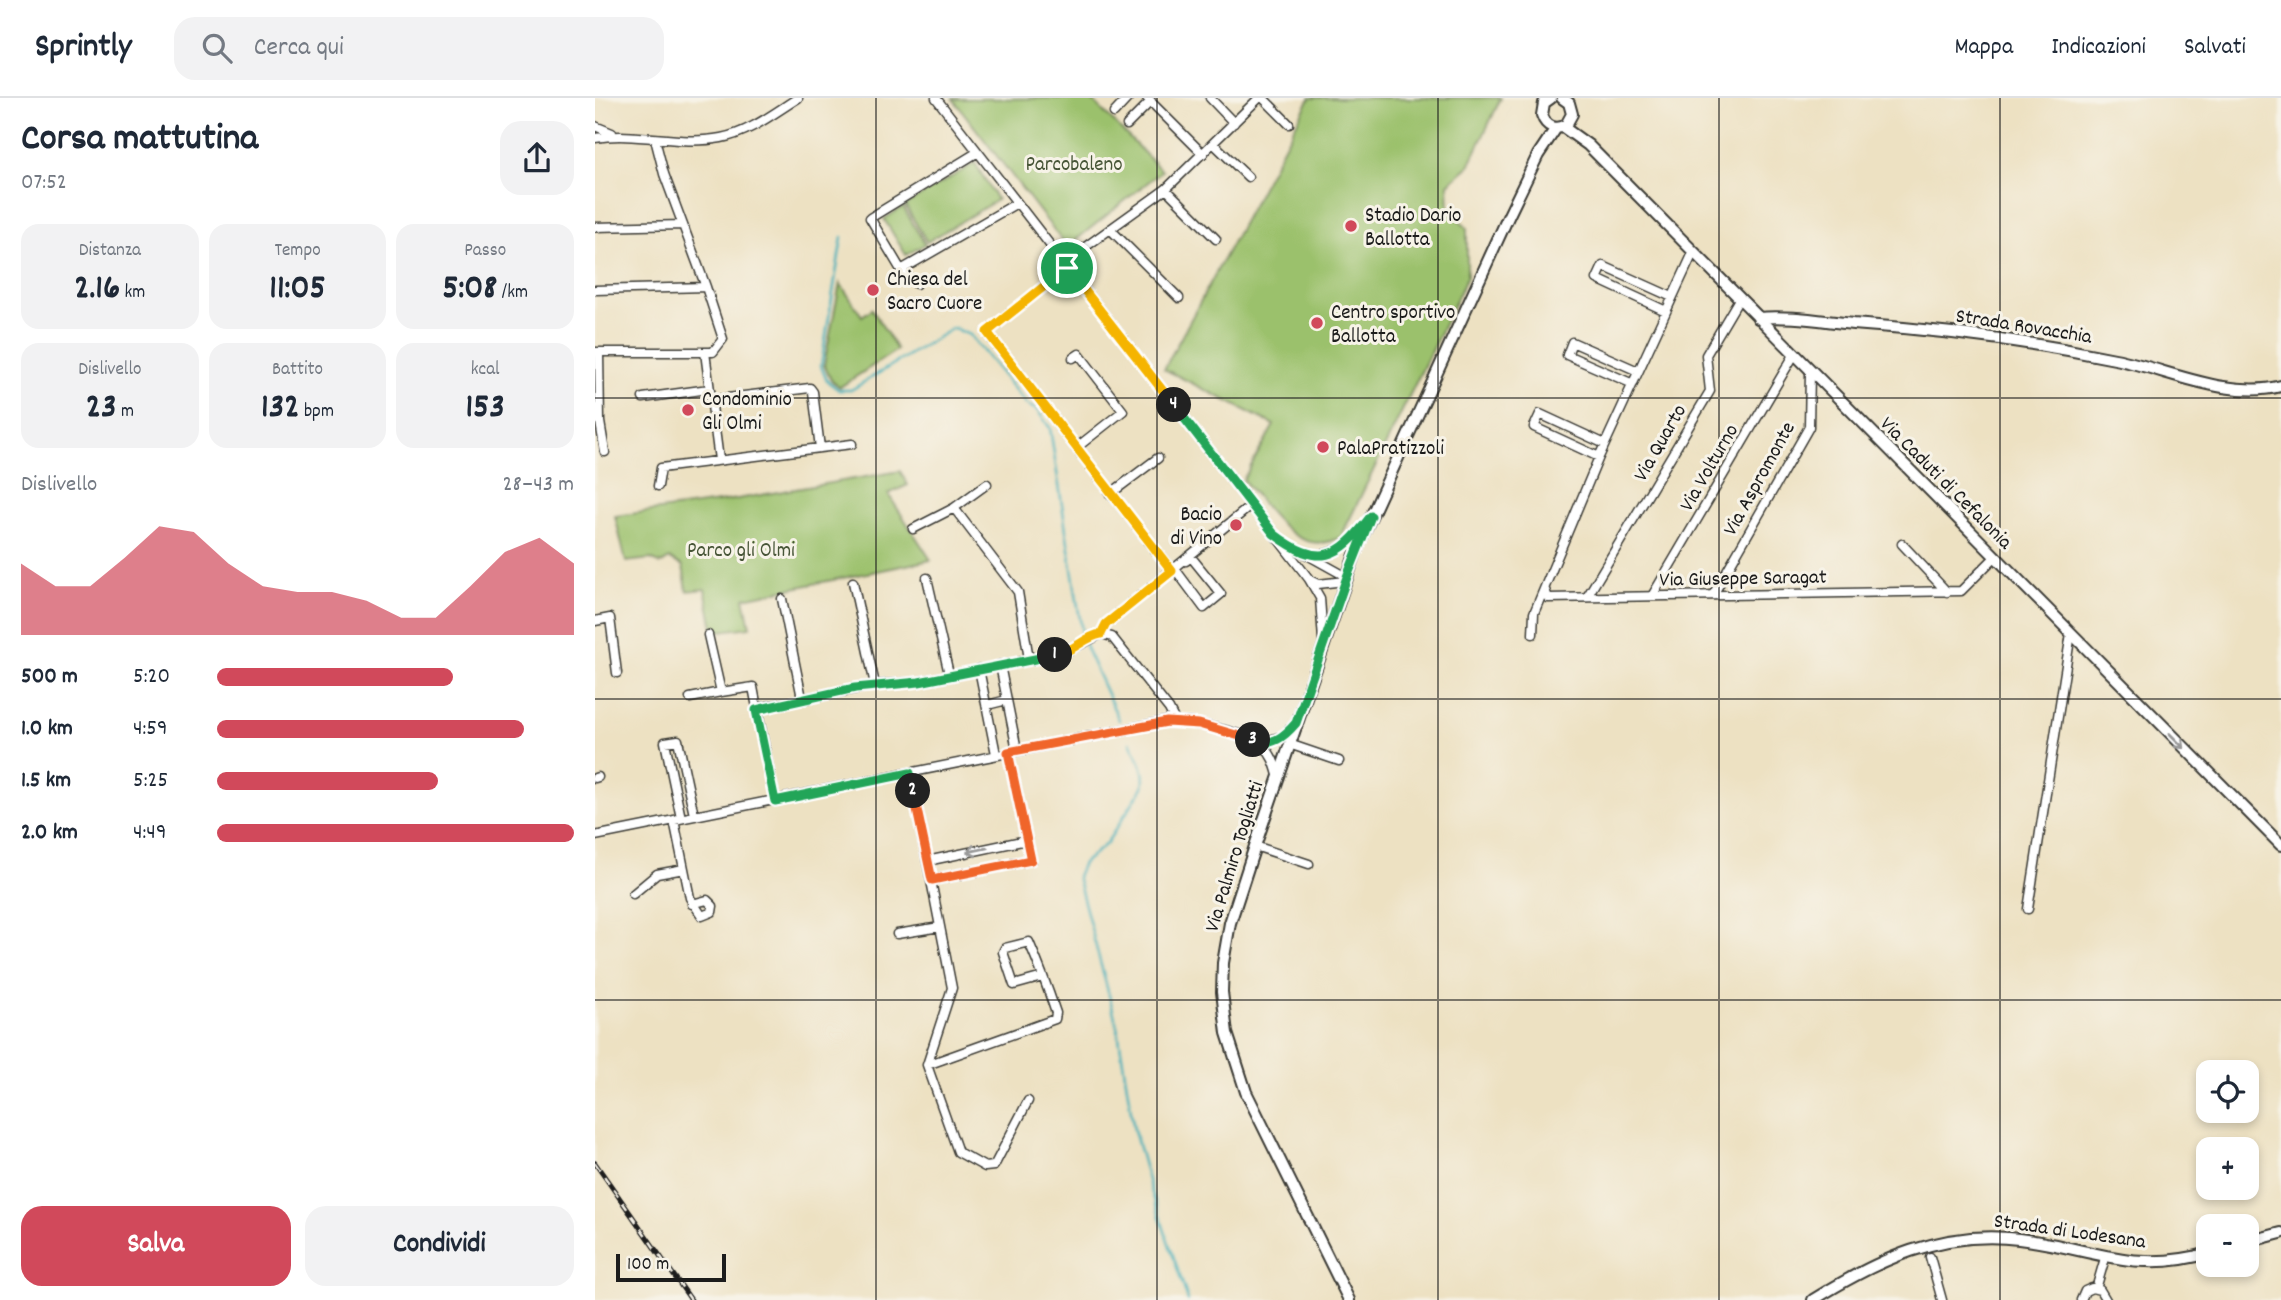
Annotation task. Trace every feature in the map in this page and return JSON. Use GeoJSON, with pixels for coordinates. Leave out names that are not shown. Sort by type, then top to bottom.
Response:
{"type":"FeatureCollection","features":[{"type":"Feature","properties":{"kind":"street"},"geometry":{"type":"LineString","coordinates":[[595,126],[615,134],[655,139],[723,138],[741,132],[799,98]]}},
{"type":"Feature","properties":{"kind":"street"},"geometry":{"type":"LineString","coordinates":[[936,98],[1309,579],[1321,598],[1323,650]]}},
{"type":"Feature","properties":{"kind":"street"},"geometry":{"type":"LineString","coordinates":[[1114,113],[1128,98]]}},
{"type":"Feature","properties":{"kind":"street"},"geometry":{"type":"LineString","coordinates":[[1210,98],[1234,123]]}},
{"type":"Feature","properties":{"kind":"street"},"geometry":{"type":"LineString","coordinates":[[1172,570],[1191,557],[1221,594],[1204,607],[1172,570],[1110,494],[987,332],[1110,229],[1166,189],[1261,98],[1290,124]]}},
{"type":"Feature","properties":{"kind":"street"},"geometry":{"type":"LineString","coordinates":[[1535,98],[1542,115],[1559,127]]}},
{"type":"Feature","properties":{"kind":"street","name":"Via Palmiro Togliatti"},"geometry":{"type":"LineString","coordinates":[[1538,155],[1542,115],[1551,98]]}},
{"type":"Feature","properties":{"kind":"street"},"geometry":{"type":"LineString","coordinates":[[1562,98],[1571,108]]}},
{"type":"Feature","properties":{"kind":"street"},"geometry":{"type":"LineString","coordinates":[[1127,125],[1149,100],[1203,154]]}},
{"type":"Feature","properties":{"kind":"street","name":"Via Palmiro Togliatti"},"geometry":{"type":"LineString","coordinates":[[1349,1300],[1246,1091],[1227,1034],[1222,992],[1225,946],[1278,775],[1346,579],[1371,516],[1538,155],[1571,108]]}},
{"type":"Feature","properties":{"kind":"street","name":"Via Caduti di Cefalonia"},"geometry":{"type":"LineString","coordinates":[[1571,108],[1588,145]]}},
{"type":"Feature","properties":{"kind":"street","name":"Via Caduti di Cefalonia"},"geometry":{"type":"LineString","coordinates":[[1559,127],[1588,145],[2281,845]]}},
{"type":"Feature","properties":{"kind":"street"},"geometry":{"type":"LineString","coordinates":[[595,138],[615,134]]}},
{"type":"Feature","properties":{"kind":"street"},"geometry":{"type":"LineString","coordinates":[[655,139],[721,332],[705,352],[719,460]]}},
{"type":"Feature","properties":{"kind":"street"},"geometry":{"type":"LineString","coordinates":[[1214,144],[1248,177]]}},
{"type":"Feature","properties":{"kind":"street"},"geometry":{"type":"LineString","coordinates":[[916,284],[901,270],[870,218],[978,152]]}},
{"type":"Feature","properties":{"kind":"street"},"geometry":{"type":"LineString","coordinates":[[1166,189],[1216,239]]}},
{"type":"Feature","properties":{"kind":"street"},"geometry":{"type":"LineString","coordinates":[[901,270],[1017,203]]}},
{"type":"Feature","properties":{"kind":"street"},"geometry":{"type":"LineString","coordinates":[[595,227],[683,225]]}},
{"type":"Feature","properties":{"kind":"street"},"geometry":{"type":"LineString","coordinates":[[1110,229],[1179,298]]}},
{"type":"Feature","properties":{"kind":"street"},"geometry":{"type":"LineString","coordinates":[[1533,634],[1534,613],[1599,457],[1693,253]]}},
{"type":"Feature","properties":{"kind":"street"},"geometry":{"type":"LineString","coordinates":[[1666,311],[1597,279],[1603,266],[1672,297]]}},
{"type":"Feature","properties":{"kind":"street"},"geometry":{"type":"LineString","coordinates":[[595,290],[706,287]]}},
{"type":"Feature","properties":{"kind":"street","name":"Via Quarto"},"geometry":{"type":"LineString","coordinates":[[1587,597],[1710,391],[1706,355],[1739,299]]}},
{"type":"Feature","properties":{"kind":"street","name":"Strada Rovacchia"},"geometry":{"type":"LineString","coordinates":[[1758,318],[1977,335],[2111,358],[2244,390],[2281,387]]}},
{"type":"Feature","properties":{"kind":"street"},"geometry":{"type":"LineString","coordinates":[[1633,384],[1567,355],[1572,342],[1638,371]]}},
{"type":"Feature","properties":{"kind":"street"},"geometry":{"type":"LineString","coordinates":[[605,452],[600,422],[597,352],[705,352]]}},
{"type":"Feature","properties":{"kind":"street"},"geometry":{"type":"LineString","coordinates":[[1073,358],[1079,354],[1123,411],[1076,448]]}},
{"type":"Feature","properties":{"kind":"street","name":"Via Volturno"},"geometry":{"type":"LineString","coordinates":[[1652,596],[1794,355]]}},
{"type":"Feature","properties":{"kind":"street","name":"Via Aspromonte"},"geometry":{"type":"LineString","coordinates":[[1713,595],[1809,427],[1810,372]]}},
{"type":"Feature","properties":{"kind":"street"},"geometry":{"type":"LineString","coordinates":[[711,400],[810,388],[813,392],[820,448]]}},
{"type":"Feature","properties":{"kind":"street"},"geometry":{"type":"LineString","coordinates":[[643,398],[709,389]]}},
{"type":"Feature","properties":{"kind":"street"},"geometry":{"type":"LineString","coordinates":[[1599,457],[1534,427],[1539,414],[1605,444]]}},
{"type":"Feature","properties":{"kind":"street"},"geometry":{"type":"LineString","coordinates":[[658,486],[658,472],[661,468],[852,444]]}},
{"type":"Feature","properties":{"kind":"street"},"geometry":{"type":"LineString","coordinates":[[1110,494],[1158,458]]}},
{"type":"Feature","properties":{"kind":"street"},"geometry":{"type":"LineString","coordinates":[[913,529],[954,508],[987,484]]}},
{"type":"Feature","properties":{"kind":"street"},"geometry":{"type":"LineString","coordinates":[[954,508],[1018,592],[1029,659]]}},
{"type":"Feature","properties":{"kind":"street"},"geometry":{"type":"LineString","coordinates":[[1101,634],[1106,624],[1248,508]]}},
{"type":"Feature","properties":{"kind":"street"},"geometry":{"type":"LineString","coordinates":[[1309,556],[1324,555],[1347,544],[1371,516]]}},
{"type":"Feature","properties":{"kind":"street"},"geometry":{"type":"LineString","coordinates":[[1274,534],[1346,579]]}},
{"type":"Feature","properties":{"kind":"street"},"geometry":{"type":"LineString","coordinates":[[1902,544],[1947,592]]}},
{"type":"Feature","properties":{"kind":"street","name":"Via Giuseppe Saragat"},"geometry":{"type":"LineString","coordinates":[[1545,590],[1548,598],[1961,591],[1995,557]]}},
{"type":"Feature","properties":{"kind":"street"},"geometry":{"type":"LineString","coordinates":[[927,578],[949,674]]}},
{"type":"Feature","properties":{"kind":"street"},"geometry":{"type":"LineString","coordinates":[[1309,579],[1318,584],[1346,579]]}},
{"type":"Feature","properties":{"kind":"street"},"geometry":{"type":"LineString","coordinates":[[853,582],[875,685]]}},
{"type":"Feature","properties":{"kind":"street"},"geometry":{"type":"LineString","coordinates":[[782,599],[802,698]]}},
{"type":"Feature","properties":{"kind":"street"},"geometry":{"type":"LineString","coordinates":[[595,621],[610,618],[617,673]]}},
{"type":"Feature","properties":{"kind":"street"},"geometry":{"type":"LineString","coordinates":[[2028,909],[2070,633]]}},
{"type":"Feature","properties":{"kind":"street"},"geometry":{"type":"LineString","coordinates":[[758,708],[875,685],[919,682],[1061,654],[1101,634],[1112,637],[1170,709],[1175,721]]}},
{"type":"Feature","properties":{"kind":"street"},"geometry":{"type":"LineString","coordinates":[[708,635],[721,692]]}},
{"type":"Feature","properties":{"kind":"street"},"geometry":{"type":"LineString","coordinates":[[932,880],[1031,860],[1000,665]]}},
{"type":"Feature","properties":{"kind":"street"},"geometry":{"type":"LineString","coordinates":[[979,669],[996,754]]}},
{"type":"Feature","properties":{"kind":"street"},"geometry":{"type":"LineString","coordinates":[[691,698],[753,687],[775,801]]}},
{"type":"Feature","properties":{"kind":"street"},"geometry":{"type":"LineString","coordinates":[[986,705],[1007,700]]}},
{"type":"Feature","properties":{"kind":"street"},"geometry":{"type":"LineString","coordinates":[[595,836],[996,754],[1175,721],[1199,724],[1260,743],[1269,752],[1278,775]]}},
{"type":"Feature","properties":{"kind":"street"},"geometry":{"type":"LineString","coordinates":[[1260,743],[1283,736],[1296,723]]}},
{"type":"Feature","properties":{"kind":"street"},"geometry":{"type":"LineString","coordinates":[[692,904],[684,869],[665,742],[678,740],[694,815]]}},
{"type":"Feature","properties":{"kind":"street"},"geometry":{"type":"LineString","coordinates":[[1270,741],[1339,761]]}},
{"type":"Feature","properties":{"kind":"street"},"geometry":{"type":"LineString","coordinates":[[1269,752],[1288,748]]}},
{"type":"Feature","properties":{"kind":"street"},"geometry":{"type":"LineString","coordinates":[[910,773],[952,988],[927,1065],[958,1152],[985,1167],[997,1162],[1028,1101]]}},
{"type":"Feature","properties":{"kind":"street"},"geometry":{"type":"LineString","coordinates":[[927,861],[1027,840]]}},
{"type":"Feature","properties":{"kind":"street"},"geometry":{"type":"LineString","coordinates":[[1255,846],[1309,864]]}},
{"type":"Feature","properties":{"kind":"street"},"geometry":{"type":"LineString","coordinates":[[633,894],[657,874],[684,869]]}},
{"type":"Feature","properties":{"kind":"street"},"geometry":{"type":"LineString","coordinates":[[897,934],[940,927]]}},
{"type":"Feature","properties":{"kind":"street"},"geometry":{"type":"LineString","coordinates":[[927,1065],[1053,1021],[1056,1013],[1043,977],[1029,942],[1005,948],[1014,985],[1043,977]]}},
{"type":"Feature","properties":{"kind":"street"},"geometry":{"type":"LineString","coordinates":[[2259,1239],[2281,1233]]}},
{"type":"Feature","properties":{"kind":"street","name":"Strada di Lodesana"},"geometry":{"type":"LineString","coordinates":[[1813,1300],[1880,1263],[1941,1240],[1990,1236],[2021,1239],[2137,1263],[2167,1262],[2196,1256]]}},
{"type":"Feature","properties":{"kind":"street"},"geometry":{"type":"LineString","coordinates":[[1930,1257],[1942,1300]]}},
{"type":"Feature","properties":{"kind":"street"},"geometry":{"type":"LineString","coordinates":[[2097,1289],[2105,1258]]}},
{"type":"Feature","properties":{"kind":"street"},"geometry":{"type":"LineString","coordinates":[[2081,1300],[2085,1291],[2097,1289],[2103,1293],[2106,1300]]}},
{"type":"Feature","properties":{"kind":"green space","name":"Parcobaleno"},"geometry":{"type":"Polygon","coordinates":[[[1090,98],[1162,171],[1067,247],[953,99],[1090,98]]]}},
{"type":"Feature","properties":{"kind":"green space","name":"Centro sportivo Ballotta"},"geometry":{"type":"Polygon","coordinates":[[[1310,98],[1501,98],[1469,166],[1448,184],[1449,210],[1467,228],[1467,277],[1341,537],[1325,542],[1311,542],[1286,528],[1243,480],[1274,425],[1164,369],[1310,98]]]}},
{"type":"Feature","properties":{"kind":"green space"},"geometry":{"type":"Polygon","coordinates":[[[975,163],[997,200],[927,242],[905,205],[975,163]]]}},
{"type":"Feature","properties":{"kind":"green space"},"geometry":{"type":"Polygon","coordinates":[[[903,207],[925,244],[906,255],[884,219],[903,207]]]}},
{"type":"Feature","properties":{"kind":"green space"},"geometry":{"type":"Polygon","coordinates":[[[840,283],[862,316],[872,309],[897,350],[840,387],[831,380],[824,365],[840,283]]]}},
{"type":"Feature","properties":{"kind":"green space","name":"Parco gli Olmi"},"geometry":{"type":"Polygon","coordinates":[[[900,471],[908,485],[888,494],[931,560],[744,598],[750,627],[714,632],[705,589],[687,591],[683,566],[670,559],[661,564],[651,559],[626,562],[615,516],[726,501],[900,471]]]}},
{"type":"Feature","properties":{"kind":"waterway"},"geometry":{"type":"LineString","coordinates":[[842,237],[821,366],[827,381],[839,390],[851,390],[953,328],[970,335],[1027,405],[1037,410],[1050,428],[1082,632],[1086,648],[1119,720]]}},
{"type":"Feature","properties":{"kind":"waterway"},"geometry":{"type":"LineString","coordinates":[[1130,742],[1142,769],[1143,787],[1106,844],[1083,863],[1077,876],[1117,1025],[1134,1130],[1188,1300]]}},
{"type":"Feature","properties":{"kind":"railway"},"geometry":{"type":"LineString","coordinates":[[595,1163],[691,1300]]}},
{"type":"Feature","properties":{"kind":"place","name":"Stadio Dario Ballotta"},"geometry":{"type":"Point","coordinates":[1351,226]}},
{"type":"Feature","properties":{"kind":"place","name":"Chiesa del Sacro Cuore"},"geometry":{"type":"Point","coordinates":[873,290]}},
{"type":"Feature","properties":{"kind":"place","name":"Centro sportivo Ballotta"},"geometry":{"type":"Point","coordinates":[1317,323]}},
{"type":"Feature","properties":{"kind":"place","name":"Condominio Gli Olmi"},"geometry":{"type":"Point","coordinates":[688,410]}},
{"type":"Feature","properties":{"kind":"place","name":"PalaPratizzoli"},"geometry":{"type":"Point","coordinates":[1323,447]}},
{"type":"Feature","properties":{"kind":"place","name":"Bacio di Vino"},"geometry":{"type":"Point","coordinates":[1236,525]}},
{"type":"Feature","properties":{"kind":"route"},"geometry":{"type":"LineString","coordinates":[[1067,268],[1274,534],[1309,556],[1324,555],[1349,543],[1371,516],[1296,723],[1283,736],[1260,743],[1199,724],[1175,721],[1008,752],[1031,860],[932,880],[910,773],[775,801],[756,710],[759,707],[855,688],[890,682],[919,682],[1070,652],[1095,635],[1101,634],[1106,624],[1172,571],[987,332],[1067,268]]}}]}
